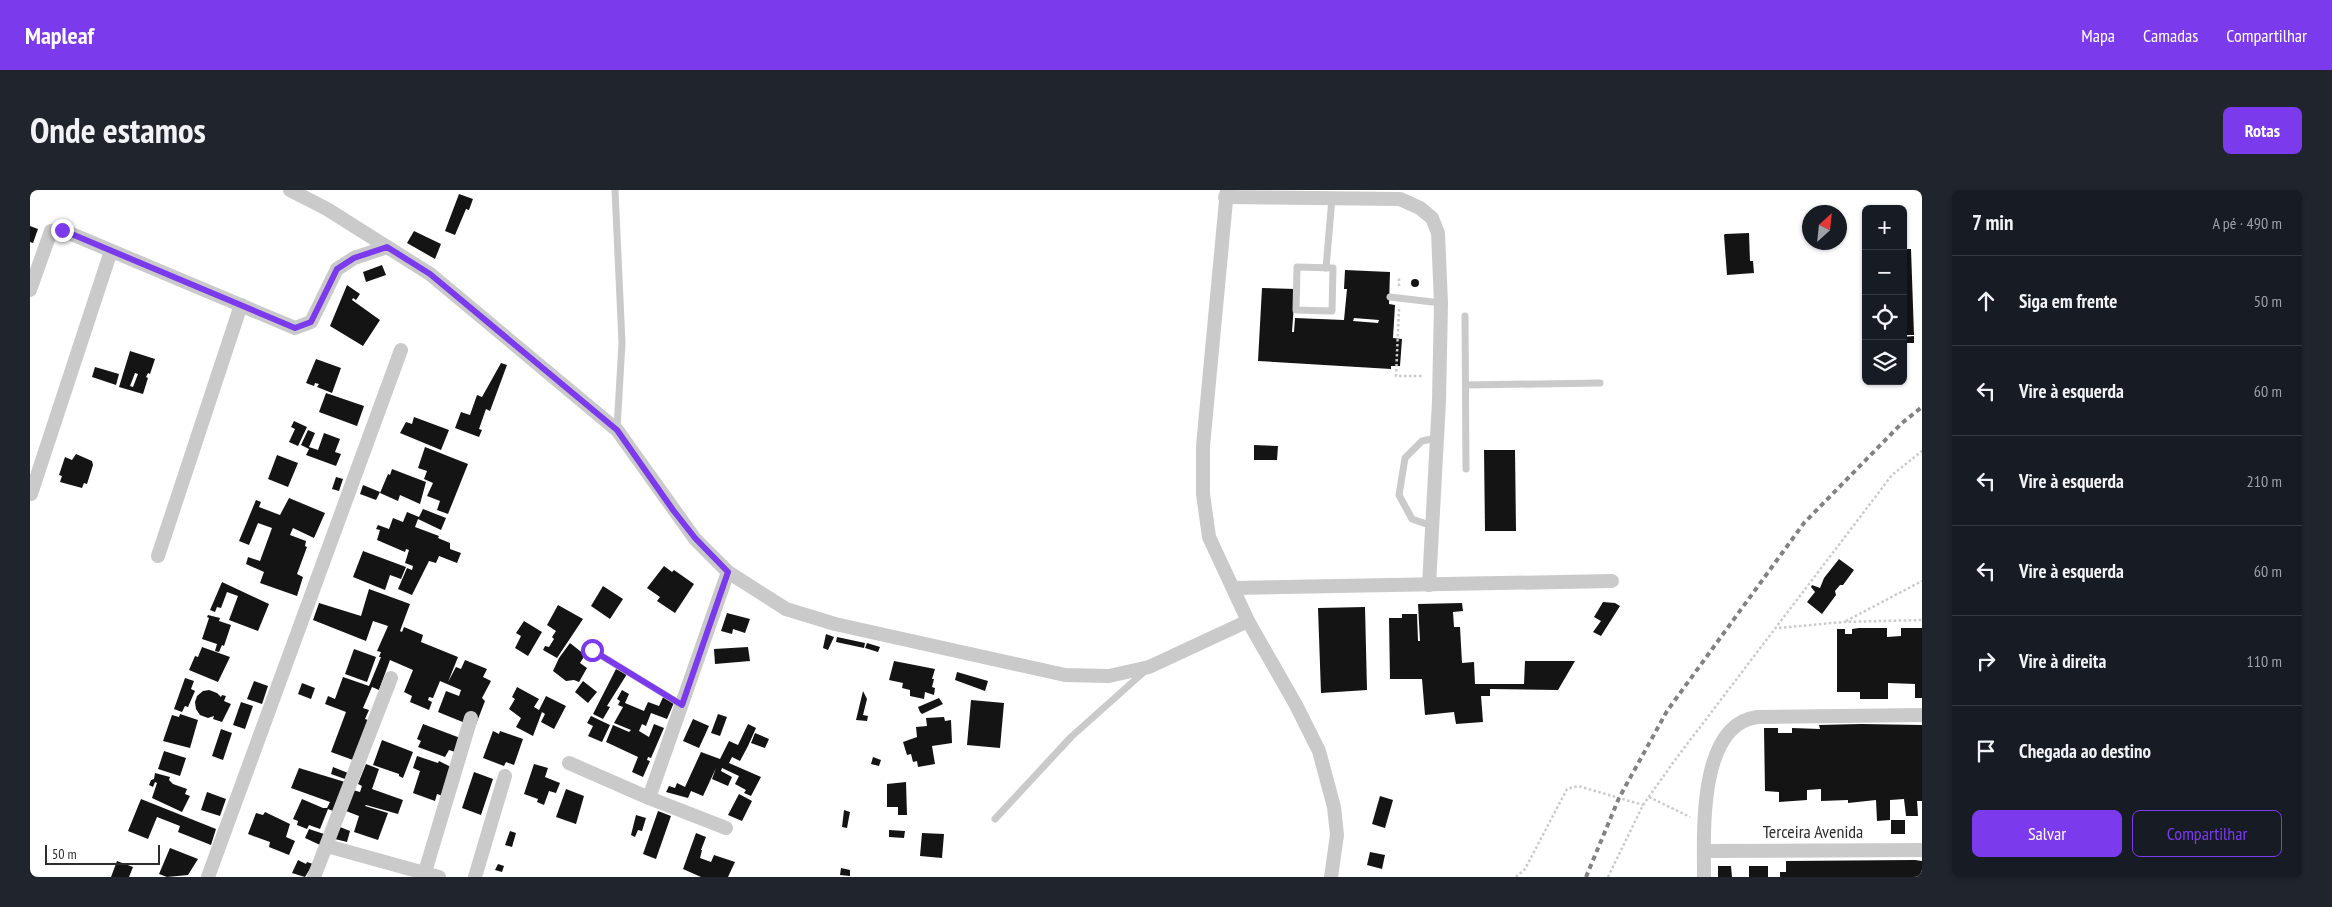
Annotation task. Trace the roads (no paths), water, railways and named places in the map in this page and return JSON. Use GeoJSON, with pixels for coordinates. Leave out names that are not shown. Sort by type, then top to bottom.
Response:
{"type":"FeatureCollection","features":[{"type":"Feature","properties":{"kind":"street"},"geometry":{"type":"LineString","coordinates":[[290,190],[327,209],[430,274],[617,430],[695,538],[728,572],[786,609],[835,624],[1065,675],[1110,676],[1149,668],[1248,621]]}},
{"type":"Feature","properties":{"kind":"street"},"geometry":{"type":"LineString","coordinates":[[1331,877],[1337,835],[1334,807],[1319,751],[1296,705],[1248,621],[1209,537],[1203,494],[1203,446],[1226,193],[1273,193],[1332,198],[1400,199],[1420,208],[1432,218],[1438,233],[1441,303],[1430,585]]}},
{"type":"Feature","properties":{"kind":"street"},"geometry":{"type":"LineString","coordinates":[[30,290],[52,231],[62,230],[295,328],[311,322],[337,269],[354,258],[387,247]]}},
{"type":"Feature","properties":{"kind":"street"},"geometry":{"type":"LineString","coordinates":[[31,494],[112,251]]}},
{"type":"Feature","properties":{"kind":"street"},"geometry":{"type":"LineString","coordinates":[[158,556],[241,305]]}},
{"type":"Feature","properties":{"kind":"street"},"geometry":{"type":"LineString","coordinates":[[208,877],[402,350]]}},
{"type":"Feature","properties":{"kind":"street"},"geometry":{"type":"LineString","coordinates":[[649,798],[728,572]]}},
{"type":"Feature","properties":{"kind":"street"},"geometry":{"type":"LineString","coordinates":[[1234,588],[1612,581]]}},
{"type":"Feature","properties":{"kind":"street"},"geometry":{"type":"LineString","coordinates":[[314,877],[391,678]]}},
{"type":"Feature","properties":{"kind":"street"},"geometry":{"type":"LineString","coordinates":[[1704,877],[1704,822],[1710,776],[1724,738],[1734,726],[1746,719],[1757,717],[1922,715]]}},
{"type":"Feature","properties":{"kind":"street"},"geometry":{"type":"LineString","coordinates":[[425,872],[471,718]]}},
{"type":"Feature","properties":{"kind":"street"},"geometry":{"type":"LineString","coordinates":[[569,763],[649,798],[726,828]]}},
{"type":"Feature","properties":{"kind":"street"},"geometry":{"type":"LineString","coordinates":[[475,877],[505,776]]}},
{"type":"Feature","properties":{"kind":"street"},"geometry":{"type":"LineString","coordinates":[[326,846],[439,877]]}},
{"type":"Feature","properties":{"kind":"street","name":"Terceira Avenida"},"geometry":{"type":"LineString","coordinates":[[1704,851],[1922,850]]}},
{"type":"Feature","properties":{"kind":"lane"},"geometry":{"type":"LineString","coordinates":[[615,190],[622,343],[617,430]]}},
{"type":"Feature","properties":{"kind":"lane"},"geometry":{"type":"LineString","coordinates":[[1326,268],[1332,198]]}},
{"type":"Feature","properties":{"kind":"lane"},"geometry":{"type":"LineString","coordinates":[[1297,267],[1326,268],[1333,268],[1332,311],[1296,310],[1297,267]]}},
{"type":"Feature","properties":{"kind":"lane"},"geometry":{"type":"LineString","coordinates":[[1390,297],[1441,303]]}},
{"type":"Feature","properties":{"kind":"lane"},"geometry":{"type":"LineString","coordinates":[[1465,316],[1466,469]]}},
{"type":"Feature","properties":{"kind":"lane"},"geometry":{"type":"LineString","coordinates":[[1466,385],[1600,383]]}},
{"type":"Feature","properties":{"kind":"lane"},"geometry":{"type":"LineString","coordinates":[[1432,526],[1412,518],[1399,495],[1405,458],[1422,442],[1437,438]]}},
{"type":"Feature","properties":{"kind":"lane"},"geometry":{"type":"LineString","coordinates":[[592,650],[682,705]]}},
{"type":"Feature","properties":{"kind":"lane"},"geometry":{"type":"LineString","coordinates":[[995,819],[1071,737],[1149,668]]}},
{"type":"Feature","properties":{"kind":"railway"},"geometry":{"type":"LineString","coordinates":[[1586,877],[1619,798],[1667,711],[1804,523],[1902,423],[1922,407]]}}]}
